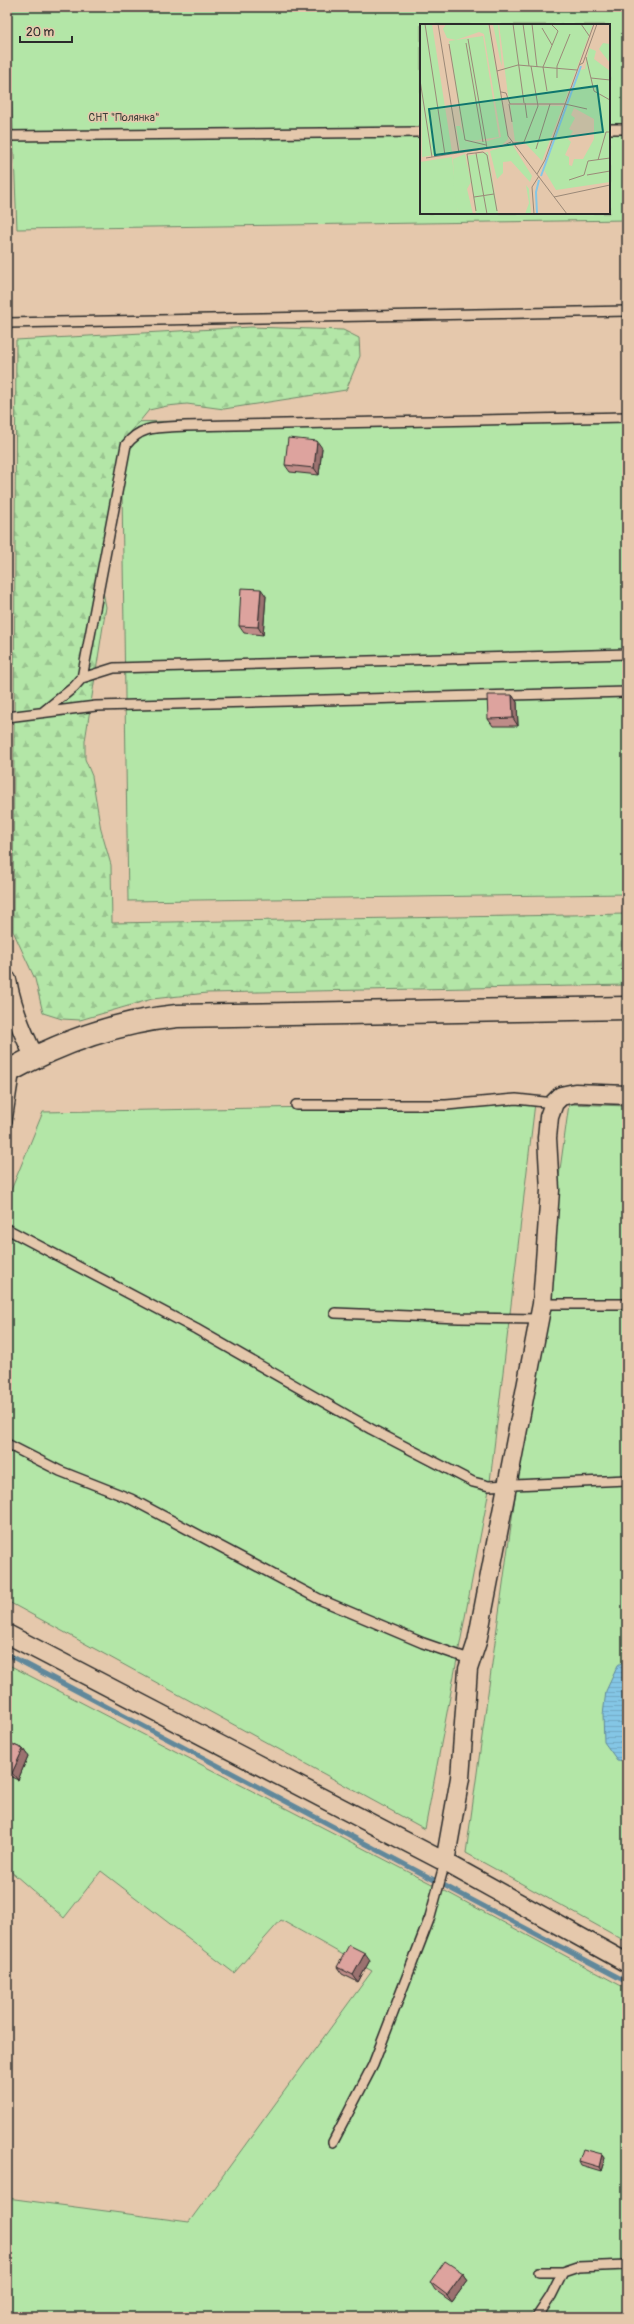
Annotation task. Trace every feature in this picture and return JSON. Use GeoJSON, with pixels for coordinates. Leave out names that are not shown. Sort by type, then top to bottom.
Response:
{"type":"FeatureCollection","features":[{"type":"Feature","properties":{"kind":"street"},"geometry":{"type":"LineString","coordinates":[[7,980],[10,1001],[21,1031],[35,1058]]}},
{"type":"Feature","properties":{"kind":"street"},"geometry":{"type":"LineString","coordinates":[[11,1070],[92,1032],[148,1019],[177,1016],[627,1008]]}},
{"type":"Feature","properties":{"kind":"street"},"geometry":{"type":"LineString","coordinates":[[443,1867],[460,1778],[468,1669],[477,1642],[541,1311],[550,1190],[547,1138],[549,1117],[554,1103],[561,1096],[575,1093],[627,1095]]}},
{"type":"Feature","properties":{"kind":"street"},"geometry":{"type":"LineString","coordinates":[[7,1634],[443,1867],[627,1963]]}},
{"type":"Feature","properties":{"kind":"lane"},"geometry":{"type":"LineString","coordinates":[[610,130],[627,129]]}},
{"type":"Feature","properties":{"kind":"lane"},"geometry":{"type":"LineString","coordinates":[[7,136],[420,132]]}},
{"type":"Feature","properties":{"kind":"lane"},"geometry":{"type":"LineString","coordinates":[[7,323],[627,311]]}},
{"type":"Feature","properties":{"kind":"lane"},"geometry":{"type":"LineString","coordinates":[[43,712],[74,687],[82,678],[126,445],[134,435],[147,429],[185,426],[627,417]]}},
{"type":"Feature","properties":{"kind":"lane"},"geometry":{"type":"LineString","coordinates":[[82,678],[114,668],[627,654]]}},
{"type":"Feature","properties":{"kind":"lane"},"geometry":{"type":"LineString","coordinates":[[7,716],[96,706],[627,692]]}},
{"type":"Feature","properties":{"kind":"lane"},"geometry":{"type":"LineString","coordinates":[[7,1120],[11,1070]]}},
{"type":"Feature","properties":{"kind":"lane"},"geometry":{"type":"LineString","coordinates":[[296,1105],[446,1105],[516,1099],[554,1103]]}},
{"type":"Feature","properties":{"kind":"lane"},"geometry":{"type":"LineString","coordinates":[[7,1229],[196,1329],[371,1429],[473,1482],[489,1486],[507,1484],[627,1480]]}},
{"type":"Feature","properties":{"kind":"lane"},"geometry":{"type":"LineString","coordinates":[[335,1313],[459,1318],[627,1304]]}},
{"type":"Feature","properties":{"kind":"lane"},"geometry":{"type":"LineString","coordinates":[[7,1444],[60,1471],[131,1499],[319,1599],[423,1643],[472,1660]]}},
{"type":"Feature","properties":{"kind":"lane"},"geometry":{"type":"LineString","coordinates":[[333,2142],[373,2065],[430,1917],[443,1867]]}},
{"type":"Feature","properties":{"kind":"lane"},"geometry":{"type":"LineString","coordinates":[[539,2272],[563,2272],[578,2267],[627,2264]]}},
{"type":"Feature","properties":{"kind":"lane"},"geometry":{"type":"LineString","coordinates":[[537,2317],[551,2296],[563,2272]]}},
{"type":"Feature","properties":{"kind":"green space","name":"СНТ \"Полянка\""},"geometry":{"type":"Polygon","coordinates":[[[8,7],[627,7],[627,220],[17,229],[8,7]]]}},
{"type":"Feature","properties":{"kind":"green space"},"geometry":{"type":"Polygon","coordinates":[[[251,327],[343,330],[359,338],[360,356],[346,390],[224,409],[187,404],[167,406],[149,410],[126,438],[101,552],[99,571],[106,607],[85,741],[85,759],[92,776],[101,830],[111,865],[112,923],[627,914],[627,985],[207,993],[152,999],[80,1020],[62,1019],[43,1013],[35,979],[13,931],[16,340],[251,327]]]}},
{"type":"Feature","properties":{"kind":"green space"},"geometry":{"type":"Polygon","coordinates":[[[627,414],[627,894],[128,901],[121,422],[627,414]]]}},
{"type":"Feature","properties":{"kind":"green space"},"geometry":{"type":"Polygon","coordinates":[[[535,1103],[489,1490],[425,1829],[7,1601],[7,1200],[43,1112],[535,1103]]]}},
{"type":"Feature","properties":{"kind":"green space"},"geometry":{"type":"Polygon","coordinates":[[[569,1104],[627,1106],[627,1942],[466,1853],[569,1104]]]}},
{"type":"Feature","properties":{"kind":"green space"},"geometry":{"type":"Polygon","coordinates":[[[7,1664],[432,1884],[627,1989],[627,2317],[7,2317],[7,2198],[189,2222],[372,1971],[281,1920],[234,1973],[101,1871],[64,1918],[7,1868],[7,1664]]]}},
{"type":"Feature","properties":{"kind":"water"},"geometry":{"type":"Polygon","coordinates":[[[627,1659],[627,1761],[617,1760],[604,1742],[603,1715],[606,1691],[618,1665],[627,1659]]]}},
{"type":"Feature","properties":{"kind":"building"},"geometry":{"type":"Polygon","coordinates":[[[288,438],[317,441],[314,468],[285,465],[288,438]]]}},
{"type":"Feature","properties":{"kind":"building"},"geometry":{"type":"Polygon","coordinates":[[[241,588],[261,589],[258,627],[239,626],[241,588]]]}},
{"type":"Feature","properties":{"kind":"building"},"geometry":{"type":"Polygon","coordinates":[[[487,695],[512,695],[513,718],[488,719],[487,695]]]}},
{"type":"Feature","properties":{"kind":"building"},"geometry":{"type":"Polygon","coordinates":[[[7,1742],[23,1749],[12,1773],[7,1770],[7,1742]]]}},
{"type":"Feature","properties":{"kind":"building"},"geometry":{"type":"Polygon","coordinates":[[[349,1945],[365,1953],[353,1975],[337,1967],[349,1945]]]}},
{"type":"Feature","properties":{"kind":"building"},"geometry":{"type":"Polygon","coordinates":[[[583,2149],[602,2154],[599,2167],[579,2161],[583,2149]]]}},
{"type":"Feature","properties":{"kind":"building"},"geometry":{"type":"Polygon","coordinates":[[[445,2261],[463,2273],[447,2295],[430,2282],[445,2261]]]}},
{"type":"Feature","properties":{"kind":"waterway"},"geometry":{"type":"LineString","coordinates":[[7,1654],[627,1982]]}}]}
